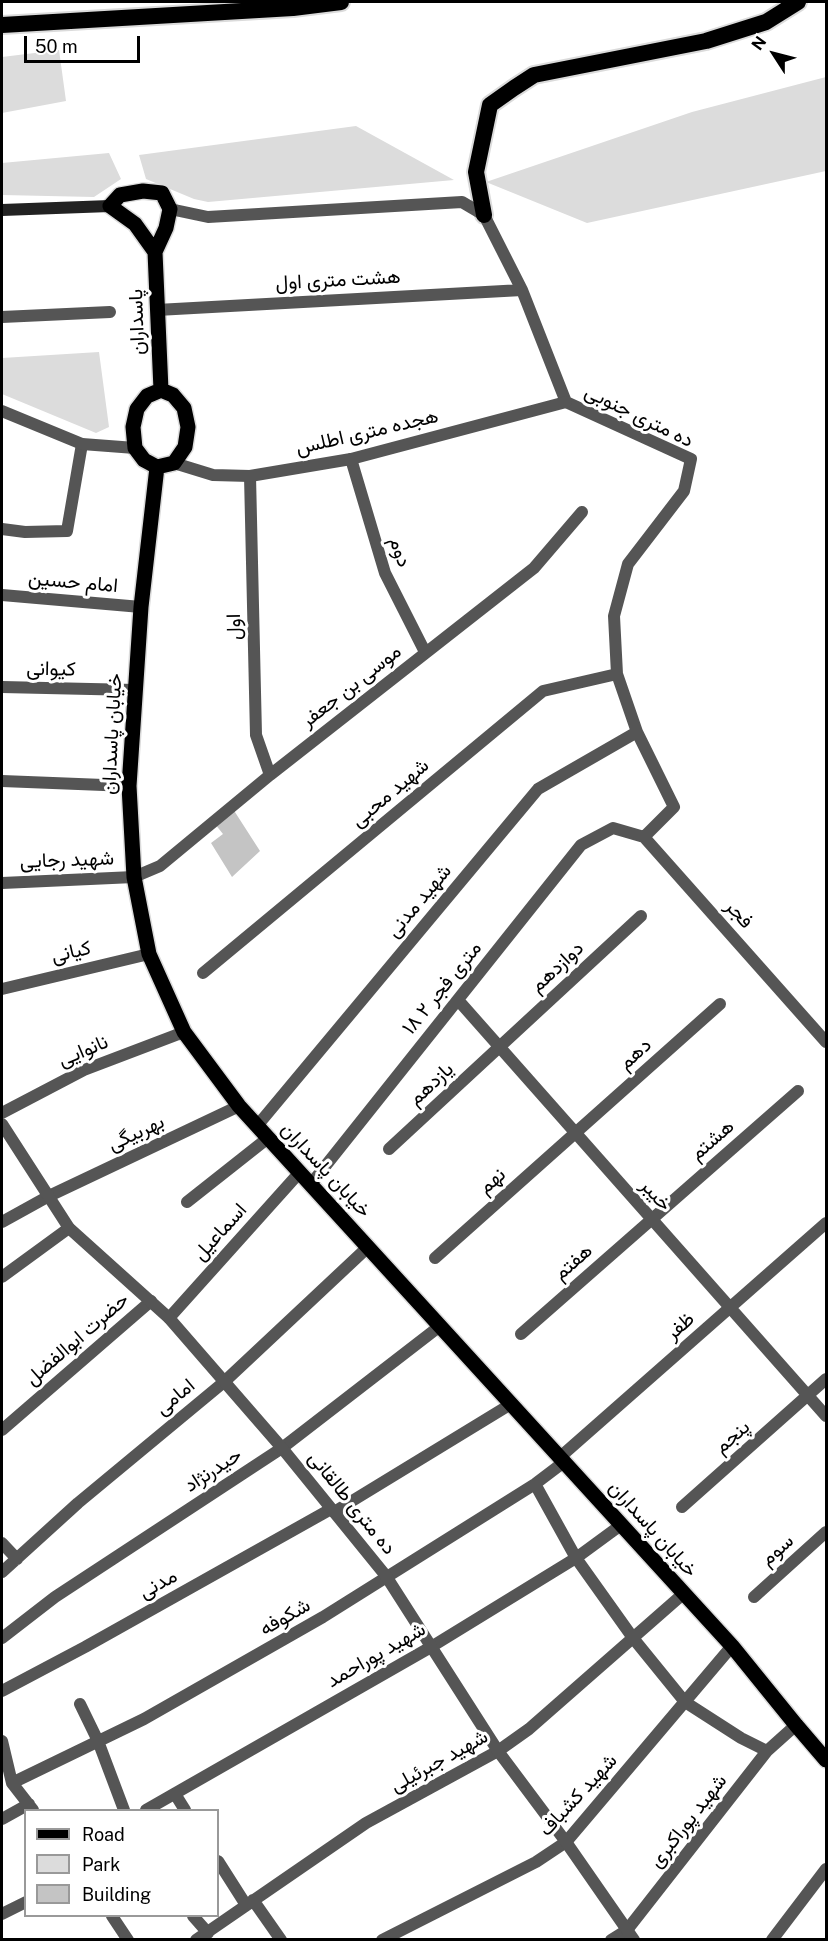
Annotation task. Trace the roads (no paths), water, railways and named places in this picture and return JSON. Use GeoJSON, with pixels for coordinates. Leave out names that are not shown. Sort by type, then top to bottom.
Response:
{"type":"FeatureCollection","features":[{"type":"Feature","properties":{"kind":"highway"},"geometry":{"type":"LineString","coordinates":[[2,25],[293,8],[341,2]]}},
{"type":"Feature","properties":{"kind":"highway"},"geometry":{"type":"LineString","coordinates":[[484,215],[476,172],[490,105],[514,88],[534,75],[716,38],[766,22],[798,2]]}},
{"type":"Feature","properties":{"kind":"main road"},"geometry":{"type":"LineString","coordinates":[[110,206],[120,195],[143,191],[162,194],[170,209]]}},
{"type":"Feature","properties":{"kind":"main road"},"geometry":{"type":"LineString","coordinates":[[2,210],[110,206],[135,224],[155,252]]}},
{"type":"Feature","properties":{"kind":"main road","name":"پاسداران"},"geometry":{"type":"LineString","coordinates":[[161,390],[155,252],[166,228],[170,209]]}},
{"type":"Feature","properties":{"kind":"main road"},"geometry":{"type":"LineString","coordinates":[[161,390],[173,395],[184,408],[188,427],[185,447],[174,463],[157,467],[144,460],[135,448],[133,427],[137,409],[147,396],[161,390]]}},
{"type":"Feature","properties":{"kind":"main road","name":"خیابان پاسداران"},"geometry":{"type":"LineString","coordinates":[[157,467],[141,608],[129,786],[134,877],[149,954],[184,1032],[239,1106],[732,1646],[826,1760]]}},
{"type":"Feature","properties":{"kind":"street"},"geometry":{"type":"LineString","coordinates":[[170,209],[208,217],[462,202],[484,215]]}},
{"type":"Feature","properties":{"kind":"street","name":"ده متری جنوبی"},"geometry":{"type":"LineString","coordinates":[[484,215],[522,290],[567,402],[691,459],[684,491],[628,564],[614,616],[617,674],[637,732],[674,807],[644,837]]}},
{"type":"Feature","properties":{"kind":"street","name":"هشت متری اول"},"geometry":{"type":"LineString","coordinates":[[157,310],[522,290]]}},
{"type":"Feature","properties":{"kind":"street"},"geometry":{"type":"LineString","coordinates":[[2,316],[110,312]]}},
{"type":"Feature","properties":{"kind":"street","name":"هجده متری اطلس"},"geometry":{"type":"LineString","coordinates":[[174,463],[213,475],[250,476],[351,459],[567,402]]}},
{"type":"Feature","properties":{"kind":"street"},"geometry":{"type":"LineString","coordinates":[[2,411],[82,444],[135,448]]}},
{"type":"Feature","properties":{"kind":"street"},"geometry":{"type":"LineString","coordinates":[[2,529],[25,532],[67,531],[82,444]]}},
{"type":"Feature","properties":{"kind":"street","name":"دوم"},"geometry":{"type":"LineString","coordinates":[[351,459],[386,573],[425,652]]}},
{"type":"Feature","properties":{"kind":"street","name":"اول"},"geometry":{"type":"LineString","coordinates":[[250,476],[256,735],[270,775]]}},
{"type":"Feature","properties":{"kind":"street","name":"موسی بن جعفر"},"geometry":{"type":"LineString","coordinates":[[134,877],[160,866],[270,775],[534,568],[582,512]]}},
{"type":"Feature","properties":{"kind":"street","name":"امام حسین"},"geometry":{"type":"LineString","coordinates":[[2,595],[141,608]]}},
{"type":"Feature","properties":{"kind":"street","name":"شهید محبی"},"geometry":{"type":"LineString","coordinates":[[203,973],[543,692],[617,674]]}},
{"type":"Feature","properties":{"kind":"street","name":"کیوانی"},"geometry":{"type":"LineString","coordinates":[[2,687],[135,690]]}},
{"type":"Feature","properties":{"kind":"street","name":"شهید مدنی"},"geometry":{"type":"LineString","coordinates":[[257,1126],[538,789],[637,732]]}},
{"type":"Feature","properties":{"kind":"street"},"geometry":{"type":"LineString","coordinates":[[2,781],[129,786]]}},
{"type":"Feature","properties":{"kind":"street","name":"۱۸ متری فجر ۲"},"geometry":{"type":"LineString","coordinates":[[311,1184],[581,845],[614,828],[644,837]]}},
{"type":"Feature","properties":{"kind":"street","name":"فجر"},"geometry":{"type":"LineString","coordinates":[[644,837],[826,1041]]}},
{"type":"Feature","properties":{"kind":"street","name":"شهید رجایی"},"geometry":{"type":"LineString","coordinates":[[2,883],[134,877]]}},
{"type":"Feature","properties":{"kind":"street","name":"دوازدهم"},"geometry":{"type":"LineString","coordinates":[[499,1047],[641,916]]}},
{"type":"Feature","properties":{"kind":"street","name":"کیانی"},"geometry":{"type":"LineString","coordinates":[[2,989],[149,954]]}},
{"type":"Feature","properties":{"kind":"street","name":"خیبر"},"geometry":{"type":"LineString","coordinates":[[458,1000],[826,1416]]}},
{"type":"Feature","properties":{"kind":"street","name":"دهم"},"geometry":{"type":"LineString","coordinates":[[575,1133],[720,1004]]}},
{"type":"Feature","properties":{"kind":"street","name":"نانوایی"},"geometry":{"type":"LineString","coordinates":[[2,1113],[84,1070],[184,1032]]}},
{"type":"Feature","properties":{"kind":"street","name":"یازدهم"},"geometry":{"type":"LineString","coordinates":[[389,1149],[499,1047]]}},
{"type":"Feature","properties":{"kind":"street","name":"هشتم"},"geometry":{"type":"LineString","coordinates":[[651,1219],[798,1091]]}},
{"type":"Feature","properties":{"kind":"street","name":"بهربیگی"},"geometry":{"type":"LineString","coordinates":[[2,1222],[49,1196],[239,1106]]}},
{"type":"Feature","properties":{"kind":"street","name":"ده متری طالقانی"},"geometry":{"type":"LineString","coordinates":[[2,1124],[69,1228],[169,1318],[282,1448],[386,1576],[498,1751],[566,1842],[630,1935]]}},
{"type":"Feature","properties":{"kind":"street","name":"نهم"},"geometry":{"type":"LineString","coordinates":[[435,1258],[575,1133]]}},
{"type":"Feature","properties":{"kind":"street"},"geometry":{"type":"LineString","coordinates":[[187,1203],[268,1138]]}},
{"type":"Feature","properties":{"kind":"street","name":"اسماعیل"},"geometry":{"type":"LineString","coordinates":[[169,1318],[300,1172]]}},
{"type":"Feature","properties":{"kind":"street","name":"هفتم"},"geometry":{"type":"LineString","coordinates":[[521,1335],[651,1219]]}},
{"type":"Feature","properties":{"kind":"street","name":"ظفر"},"geometry":{"type":"LineString","coordinates":[[562,1460],[826,1223]]}},
{"type":"Feature","properties":{"kind":"street"},"geometry":{"type":"LineString","coordinates":[[2,1277],[69,1228]]}},
{"type":"Feature","properties":{"kind":"street","name":"امامی"},"geometry":{"type":"LineString","coordinates":[[2,1572],[78,1503],[224,1382],[368,1247]]}},
{"type":"Feature","properties":{"kind":"street","name":"حضرت ابوالفضل"},"geometry":{"type":"LineString","coordinates":[[2,1430],[151,1301]]}},
{"type":"Feature","properties":{"kind":"street","name":"حیدرنژاد"},"geometry":{"type":"LineString","coordinates":[[2,1638],[55,1597],[282,1448],[440,1326]]}},
{"type":"Feature","properties":{"kind":"street","name":"پنجم"},"geometry":{"type":"LineString","coordinates":[[682,1507],[826,1379]]}},
{"type":"Feature","properties":{"kind":"street","name":"مدنی"},"geometry":{"type":"LineString","coordinates":[[2,1691],[333,1510],[511,1404]]}},
{"type":"Feature","properties":{"kind":"street","name":"شکوفه"},"geometry":{"type":"LineString","coordinates":[[12,1783],[144,1719],[324,1617],[535,1484],[562,1460]]}},
{"type":"Feature","properties":{"kind":"street"},"geometry":{"type":"LineString","coordinates":[[535,1484],[576,1558],[633,1638],[685,1702],[741,1738],[766,1751]]}},
{"type":"Feature","properties":{"kind":"street","name":"شهید پوراحمد"},"geometry":{"type":"LineString","coordinates":[[148,1809],[432,1647],[576,1558],[621,1525]]}},
{"type":"Feature","properties":{"kind":"street","name":"سوم"},"geometry":{"type":"LineString","coordinates":[[754,1597],[826,1532]]}},
{"type":"Feature","properties":{"kind":"street"},"geometry":{"type":"LineString","coordinates":[[2,1543],[16,1559]]}},
{"type":"Feature","properties":{"kind":"street","name":"شهید جبرئیلی"},"geometry":{"type":"LineString","coordinates":[[204,1936],[366,1823],[498,1751],[529,1729],[683,1594]]}},
{"type":"Feature","properties":{"kind":"street","name":"شهید کشباف"},"geometry":{"type":"LineString","coordinates":[[382,1940],[536,1862],[566,1842],[732,1646]]}},
{"type":"Feature","properties":{"kind":"street"},"geometry":{"type":"LineString","coordinates":[[80,1704],[98,1741],[124,1809]]}},
{"type":"Feature","properties":{"kind":"street","name":"شهید پوراکبری"},"geometry":{"type":"LineString","coordinates":[[610,1940],[630,1935],[766,1751],[796,1725]]}},
{"type":"Feature","properties":{"kind":"street"},"geometry":{"type":"LineString","coordinates":[[2,1741],[12,1783],[31,1807]]}},
{"type":"Feature","properties":{"kind":"street"},"geometry":{"type":"LineString","coordinates":[[175,1794],[184,1809]]}},
{"type":"Feature","properties":{"kind":"street"},"geometry":{"type":"LineString","coordinates":[[2,1819],[24,1810]]}},
{"type":"Feature","properties":{"kind":"street"},"geometry":{"type":"LineString","coordinates":[[219,1862],[281,1940]]}},
{"type":"Feature","properties":{"kind":"street"},"geometry":{"type":"LineString","coordinates":[[772,1940],[826,1869]]}},
{"type":"Feature","properties":{"kind":"street"},"geometry":{"type":"LineString","coordinates":[[2,1914],[24,1903]]}},
{"type":"Feature","properties":{"kind":"street"},"geometry":{"type":"LineString","coordinates":[[113,1917],[127,1939]]}},
{"type":"Feature","properties":{"kind":"street"},"geometry":{"type":"LineString","coordinates":[[194,1917],[204,1936]]}}]}
